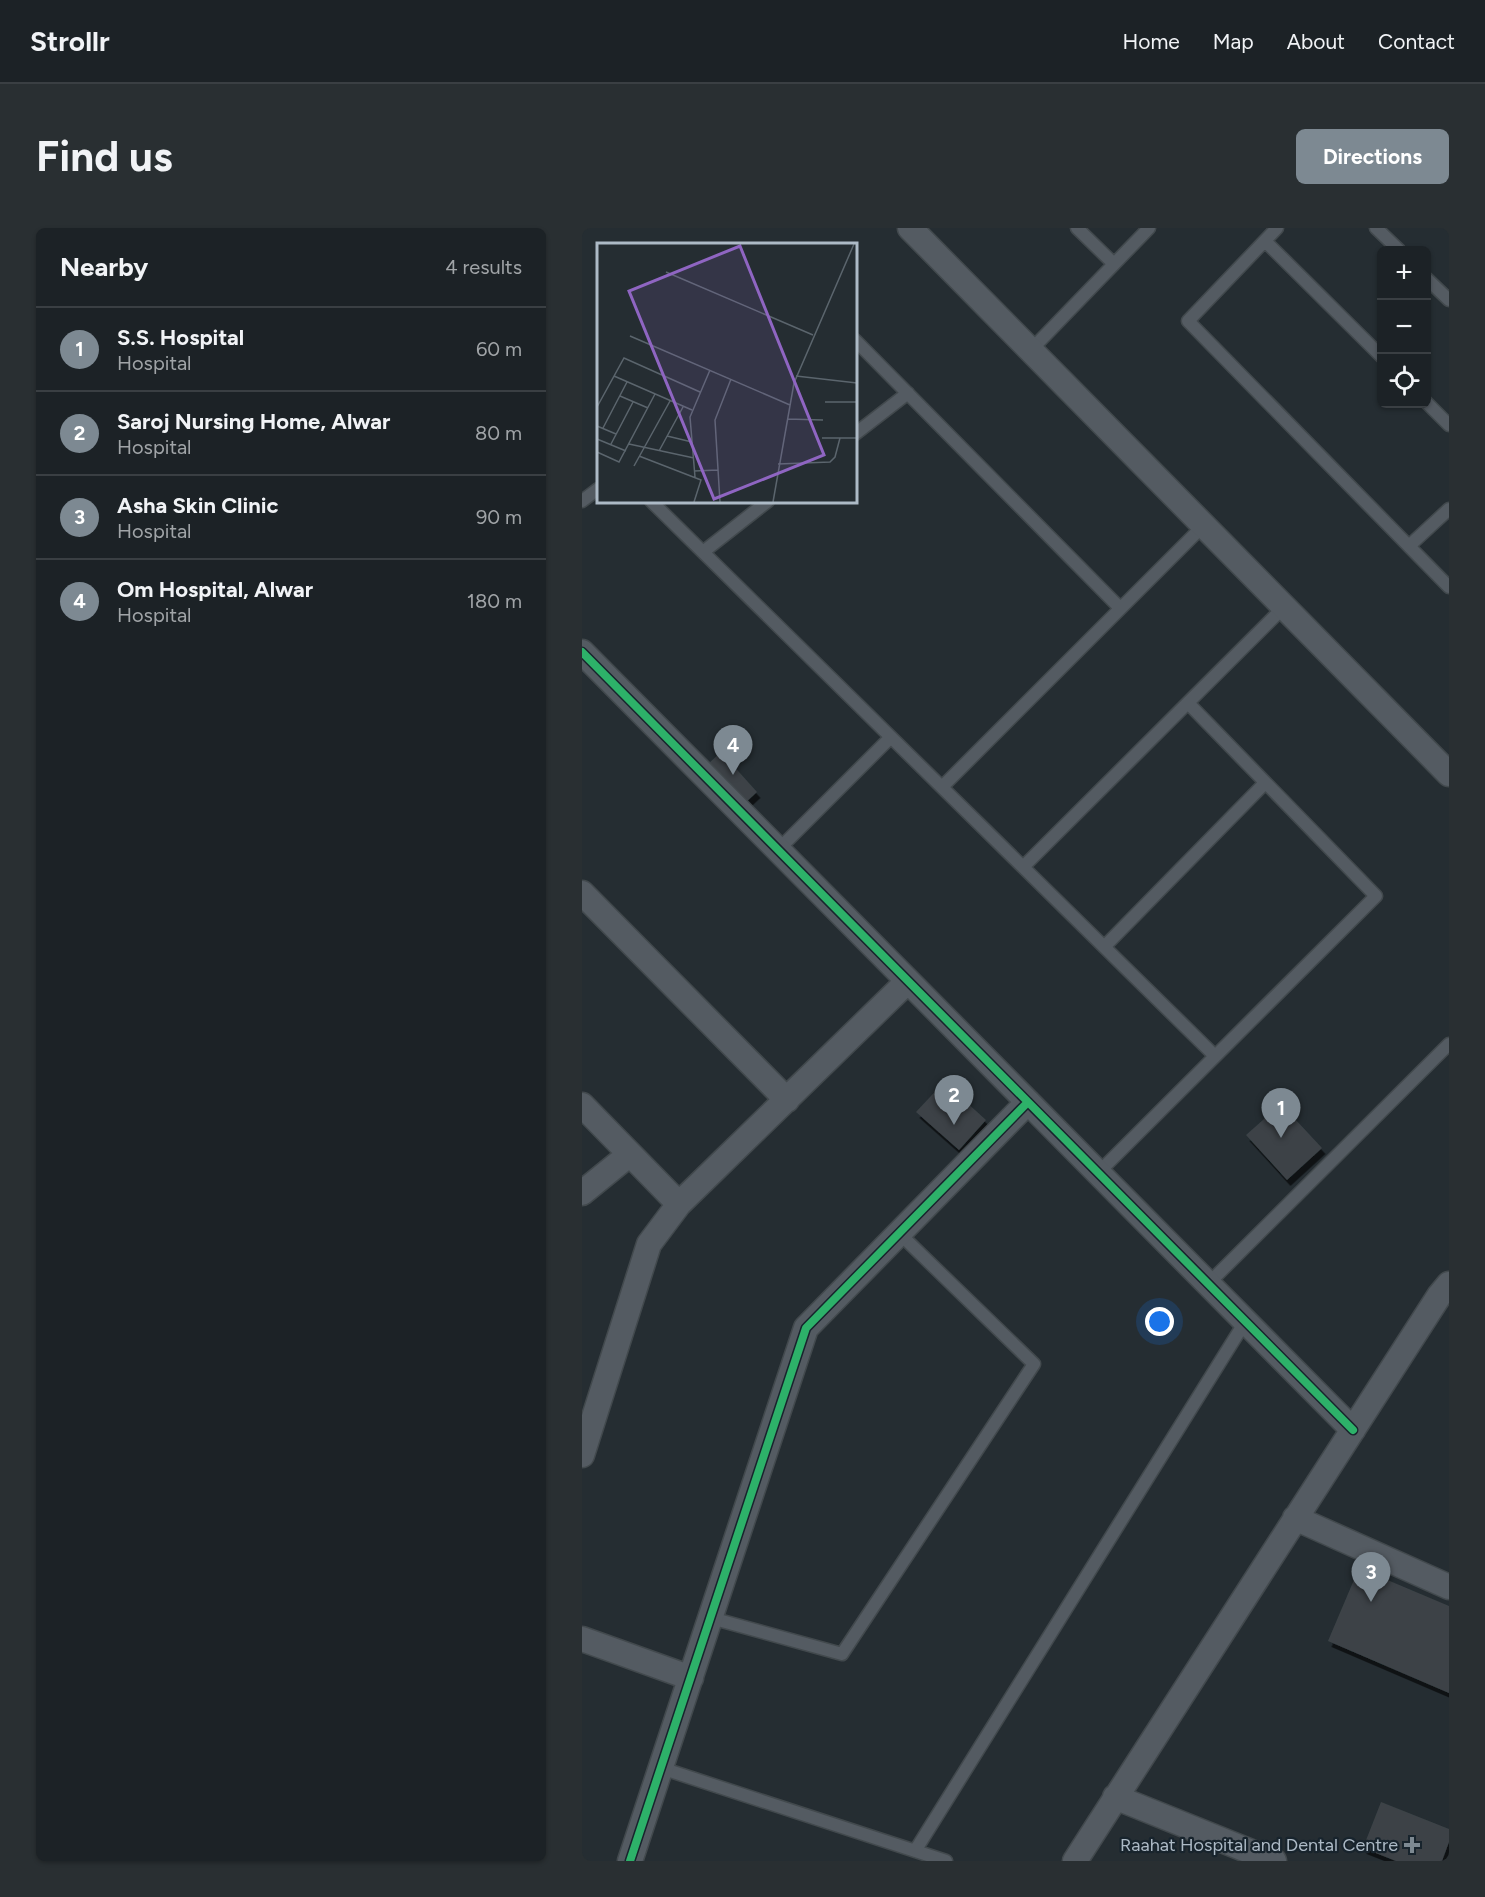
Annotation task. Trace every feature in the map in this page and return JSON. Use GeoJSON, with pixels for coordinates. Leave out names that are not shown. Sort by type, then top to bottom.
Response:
{"type":"FeatureCollection","features":[{"type":"Feature","properties":{"kind":"street"},"geometry":{"type":"LineString","coordinates":[[910,228],[1449,774]]}},
{"type":"Feature","properties":{"kind":"street"},"geometry":{"type":"LineString","coordinates":[[582,652],[1353,1430]]}},
{"type":"Feature","properties":{"kind":"street"},"geometry":{"type":"LineString","coordinates":[[582,892],[787,1100]]}},
{"type":"Feature","properties":{"kind":"street"},"geometry":{"type":"LineString","coordinates":[[582,1455],[588,1412],[649,1244],[679,1204],[908,981]]}},
{"type":"Feature","properties":{"kind":"street"},"geometry":{"type":"LineString","coordinates":[[630,1861],[806,1328],[1028,1102]]}},
{"type":"Feature","properties":{"kind":"street"},"geometry":{"type":"LineString","coordinates":[[582,1105],[679,1204]]}},
{"type":"Feature","properties":{"kind":"street"},"geometry":{"type":"LineString","coordinates":[[582,1192],[630,1154]]}},
{"type":"Feature","properties":{"kind":"street"},"geometry":{"type":"LineString","coordinates":[[1075,1861],[1295,1518],[1449,1284]]}},
{"type":"Feature","properties":{"kind":"street"},"geometry":{"type":"LineString","coordinates":[[1295,1518],[1449,1587]]}},
{"type":"Feature","properties":{"kind":"street"},"geometry":{"type":"LineString","coordinates":[[582,1639],[691,1678]]}},
{"type":"Feature","properties":{"kind":"street"},"geometry":{"type":"LineString","coordinates":[[1115,1797],[1274,1861]]}},
{"type":"Feature","properties":{"kind":"lane"},"geometry":{"type":"LineString","coordinates":[[1077,228],[1114,264]]}},
{"type":"Feature","properties":{"kind":"lane"},"geometry":{"type":"LineString","coordinates":[[1031,350],[1149,228]]}},
{"type":"Feature","properties":{"kind":"lane"},"geometry":{"type":"LineString","coordinates":[[1277,228],[1188,321],[1449,587]]}},
{"type":"Feature","properties":{"kind":"lane"},"geometry":{"type":"LineString","coordinates":[[1376,228],[1395,246]]}},
{"type":"Feature","properties":{"kind":"lane"},"geometry":{"type":"LineString","coordinates":[[1265,241],[1379,354]]}},
{"type":"Feature","properties":{"kind":"lane"},"geometry":{"type":"LineString","coordinates":[[1431,283],[1449,300]]}},
{"type":"Feature","properties":{"kind":"lane"},"geometry":{"type":"LineString","coordinates":[[856,341],[1120,608]]}},
{"type":"Feature","properties":{"kind":"lane"},"geometry":{"type":"LineString","coordinates":[[856,433],[908,393]]}},
{"type":"Feature","properties":{"kind":"lane"},"geometry":{"type":"LineString","coordinates":[[1431,407],[1449,425]]}},
{"type":"Feature","properties":{"kind":"lane"},"geometry":{"type":"LineString","coordinates":[[582,501],[597,490]]}},
{"type":"Feature","properties":{"kind":"lane"},"geometry":{"type":"LineString","coordinates":[[652,502],[1215,1056]]}},
{"type":"Feature","properties":{"kind":"lane"},"geometry":{"type":"LineString","coordinates":[[703,552],[767,502]]}},
{"type":"Feature","properties":{"kind":"lane"},"geometry":{"type":"LineString","coordinates":[[1409,546],[1449,509]]}},
{"type":"Feature","properties":{"kind":"lane"},"geometry":{"type":"LineString","coordinates":[[942,787],[1204,525]]}},
{"type":"Feature","properties":{"kind":"lane"},"geometry":{"type":"LineString","coordinates":[[1023,867],[1284,607]]}},
{"type":"Feature","properties":{"kind":"lane"},"geometry":{"type":"LineString","coordinates":[[1098,1173],[1376,896],[1188,703]]}},
{"type":"Feature","properties":{"kind":"lane"},"geometry":{"type":"LineString","coordinates":[[778,850],[891,737]]}},
{"type":"Feature","properties":{"kind":"lane"},"geometry":{"type":"LineString","coordinates":[[1104,947],[1265,783]]}},
{"type":"Feature","properties":{"kind":"lane"},"geometry":{"type":"LineString","coordinates":[[1208,1284],[1449,1044]]}},
{"type":"Feature","properties":{"kind":"lane"},"geometry":{"type":"LineString","coordinates":[[711,1618],[842,1654],[1034,1364],[899,1233]]}},
{"type":"Feature","properties":{"kind":"lane"},"geometry":{"type":"LineString","coordinates":[[915,1851],[1245,1322]]}},
{"type":"Feature","properties":{"kind":"lane"},"geometry":{"type":"LineString","coordinates":[[661,1768],[946,1861]]}},
{"type":"Feature","properties":{"kind":"building"},"geometry":{"type":"Polygon","coordinates":[[[721,752],[757,792],[744,804],[708,764],[721,752]]]}},
{"type":"Feature","properties":{"kind":"building"},"geometry":{"type":"Polygon","coordinates":[[[944,1082],[986,1120],[959,1150],[916,1112],[944,1082]]]}},
{"type":"Feature","properties":{"kind":"building"},"geometry":{"type":"Polygon","coordinates":[[[1281,1104],[1322,1148],[1287,1180],[1246,1135],[1281,1104]]]}},
{"type":"Feature","properties":{"kind":"building"},"geometry":{"type":"Polygon","coordinates":[[[1359,1568],[1449,1606],[1449,1693],[1328,1641],[1359,1568]]]}},
{"type":"Feature","properties":{"kind":"building"},"geometry":{"type":"Polygon","coordinates":[[[1381,1802],[1449,1829],[1449,1842],[1442,1861],[1396,1861],[1363,1848],[1381,1802]]]}},
{"type":"Feature","properties":{"kind":"cycle path"},"geometry":{"type":"LineString","coordinates":[[582,652],[1353,1430]]}},
{"type":"Feature","properties":{"kind":"cycle path"},"geometry":{"type":"LineString","coordinates":[[630,1861],[806,1328],[1028,1102]]}},
{"type":"Feature","properties":{"kind":"place","name":"Om Hospital, Alwar"},"geometry":{"type":"Point","coordinates":[733,775]}},
{"type":"Feature","properties":{"kind":"place","name":"Saroj Nursing Home, Alwar"},"geometry":{"type":"Point","coordinates":[954,1125]}},
{"type":"Feature","properties":{"kind":"place","name":"S.S. Hospital"},"geometry":{"type":"Point","coordinates":[1281,1138]}},
{"type":"Feature","properties":{"kind":"place","name":"Asha Skin Clinic"},"geometry":{"type":"Point","coordinates":[1371,1602]}},
{"type":"Feature","properties":{"kind":"place","name":"Raahat Hospital and Dental Centre"},"geometry":{"type":"Point","coordinates":[1412,1845]}}]}
